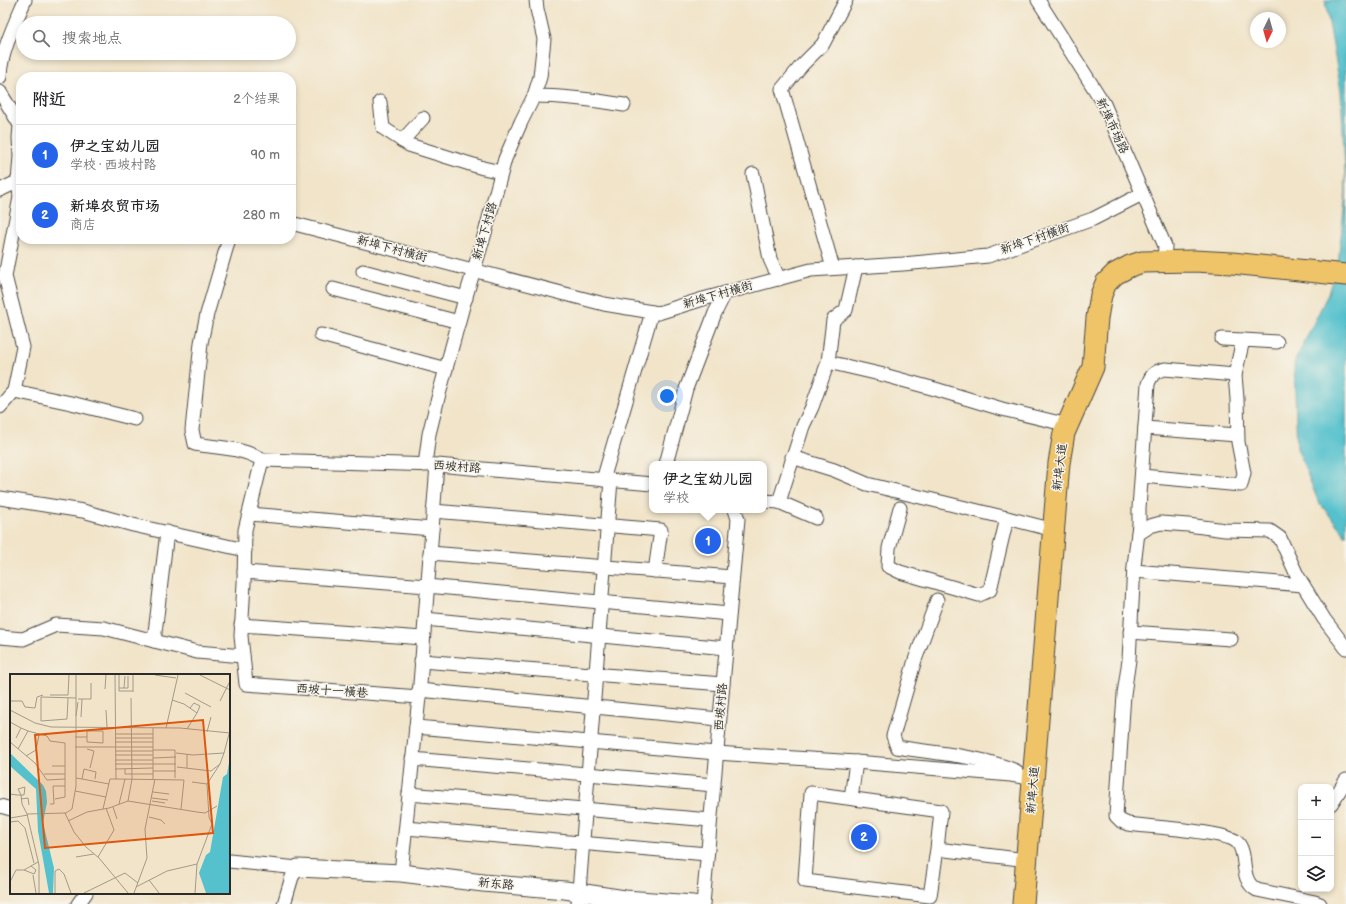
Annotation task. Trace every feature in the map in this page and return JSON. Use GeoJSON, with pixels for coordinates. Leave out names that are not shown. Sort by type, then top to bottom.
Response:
{"type":"FeatureCollection","features":[{"type":"Feature","properties":{"kind":"main road","name":"新埠大道"},"geometry":{"type":"LineString","coordinates":[[1023,904],[1059,463],[1064,433],[1093,367],[1098,308],[1106,283],[1115,274],[1136,263],[1164,261],[1297,266],[1346,264]]}},
{"type":"Feature","properties":{"kind":"main road","name":"新埠大道"},"geometry":{"type":"LineString","coordinates":[[1297,266],[1346,275]]}},
{"type":"Feature","properties":{"kind":"street"},"geometry":{"type":"LineString","coordinates":[[19,16],[25,0]]}},
{"type":"Feature","properties":{"kind":"street","name":"新埠下村路"},"geometry":{"type":"LineString","coordinates":[[401,873],[419,694],[432,528],[433,511],[429,434],[505,159],[534,96],[540,77],[544,39],[536,0]]}},
{"type":"Feature","properties":{"kind":"street"},"geometry":{"type":"LineString","coordinates":[[833,268],[782,89],[802,65],[823,44],[846,0]]}},
{"type":"Feature","properties":{"kind":"street","name":"新埠市场路"},"geometry":{"type":"LineString","coordinates":[[1038,0],[1104,104],[1165,246],[1164,261]]}},
{"type":"Feature","properties":{"kind":"street"},"geometry":{"type":"LineString","coordinates":[[0,77],[0,67],[16,22]]}},
{"type":"Feature","properties":{"kind":"street"},"geometry":{"type":"LineString","coordinates":[[0,92],[16,118]]}},
{"type":"Feature","properties":{"kind":"street"},"geometry":{"type":"LineString","coordinates":[[534,96],[558,96],[590,99],[624,105]]}},
{"type":"Feature","properties":{"kind":"street"},"geometry":{"type":"LineString","coordinates":[[380,102],[383,128],[402,141],[409,145],[483,168],[501,172]]}},
{"type":"Feature","properties":{"kind":"street"},"geometry":{"type":"LineString","coordinates":[[402,141],[422,118]]}},
{"type":"Feature","properties":{"kind":"street"},"geometry":{"type":"LineString","coordinates":[[753,174],[770,259],[779,278]]}},
{"type":"Feature","properties":{"kind":"street"},"geometry":{"type":"LineString","coordinates":[[0,190],[16,182]]}},
{"type":"Feature","properties":{"kind":"street","name":"新埠下村横街"},"geometry":{"type":"LineString","coordinates":[[296,224],[604,304],[658,313],[811,270],[988,256],[1093,219],[1142,194]]}},
{"type":"Feature","properties":{"kind":"street"},"geometry":{"type":"LineString","coordinates":[[0,407],[14,391],[23,347],[5,276],[16,218]]}},
{"type":"Feature","properties":{"kind":"street"},"geometry":{"type":"LineString","coordinates":[[0,638],[23,639],[56,625],[104,628],[197,652],[243,656],[241,624],[245,530],[262,460],[252,454],[230,448],[195,444],[192,430],[201,344],[207,314],[228,244]]}},
{"type":"Feature","properties":{"kind":"street"},"geometry":{"type":"LineString","coordinates":[[779,502],[802,426],[812,407],[828,362],[833,320],[846,310],[856,267]]}},
{"type":"Feature","properties":{"kind":"street"},"geometry":{"type":"LineString","coordinates":[[363,271],[466,298]]}},
{"type":"Feature","properties":{"kind":"street"},"geometry":{"type":"LineString","coordinates":[[333,289],[459,322]]}},
{"type":"Feature","properties":{"kind":"street"},"geometry":{"type":"LineString","coordinates":[[667,461],[686,389],[715,313],[725,293]]}},
{"type":"Feature","properties":{"kind":"street"},"geometry":{"type":"LineString","coordinates":[[578,898],[608,526],[607,480],[652,312]]}},
{"type":"Feature","properties":{"kind":"street"},"geometry":{"type":"LineString","coordinates":[[321,335],[446,369]]}},
{"type":"Feature","properties":{"kind":"street"},"geometry":{"type":"LineString","coordinates":[[1222,339],[1277,342]]}},
{"type":"Feature","properties":{"kind":"street"},"geometry":{"type":"LineString","coordinates":[[1142,476],[1241,485],[1244,473],[1237,436],[1237,399],[1235,375],[1242,340]]}},
{"type":"Feature","properties":{"kind":"street"},"geometry":{"type":"LineString","coordinates":[[828,362],[899,379],[1002,409],[1068,425]]}},
{"type":"Feature","properties":{"kind":"street"},"geometry":{"type":"LineString","coordinates":[[1235,375],[1176,370],[1157,370],[1150,378],[1148,384],[1116,816],[1121,821],[1128,824],[1191,831],[1220,836],[1237,842],[1244,858],[1245,869],[1250,887],[1294,901],[1317,898]]}},
{"type":"Feature","properties":{"kind":"street"},"geometry":{"type":"LineString","coordinates":[[14,391],[136,419]]}},
{"type":"Feature","properties":{"kind":"street"},"geometry":{"type":"LineString","coordinates":[[1145,428],[1237,436]]}},
{"type":"Feature","properties":{"kind":"street"},"geometry":{"type":"LineString","coordinates":[[792,457],[834,470],[867,484],[1054,530]]}},
{"type":"Feature","properties":{"kind":"street","name":"西坡村路"},"geometry":{"type":"LineString","coordinates":[[262,460],[431,465],[649,484]]}},
{"type":"Feature","properties":{"kind":"street"},"geometry":{"type":"LineString","coordinates":[[0,498],[82,511],[133,525],[245,550]]}},
{"type":"Feature","properties":{"kind":"street"},"geometry":{"type":"LineString","coordinates":[[767,501],[779,502],[816,518]]}},
{"type":"Feature","properties":{"kind":"street"},"geometry":{"type":"LineString","coordinates":[[900,508],[890,548],[888,566],[900,572],[979,595],[990,590],[1007,518]]}},
{"type":"Feature","properties":{"kind":"street"},"geometry":{"type":"LineString","coordinates":[[433,511],[661,530],[655,571]]}},
{"type":"Feature","properties":{"kind":"street","name":"西坡村路"},"geometry":{"type":"LineString","coordinates":[[703,904],[738,519],[736,513]]}},
{"type":"Feature","properties":{"kind":"street"},"geometry":{"type":"LineString","coordinates":[[249,514],[432,528]]}},
{"type":"Feature","properties":{"kind":"street"},"geometry":{"type":"LineString","coordinates":[[1138,534],[1150,526],[1161,523],[1188,525],[1208,529],[1270,532],[1280,538],[1297,575],[1324,619],[1346,648]]}},
{"type":"Feature","properties":{"kind":"street"},"geometry":{"type":"LineString","coordinates":[[154,641],[167,532]]}},
{"type":"Feature","properties":{"kind":"street"},"geometry":{"type":"LineString","coordinates":[[430,553],[732,577]]}},
{"type":"Feature","properties":{"kind":"street"},"geometry":{"type":"LineString","coordinates":[[1134,571],[1303,585]]}},
{"type":"Feature","properties":{"kind":"street"},"geometry":{"type":"LineString","coordinates":[[244,572],[427,586],[729,614]]}},
{"type":"Feature","properties":{"kind":"street"},"geometry":{"type":"LineString","coordinates":[[937,600],[915,660],[893,736],[898,747],[924,752],[962,756],[1000,764],[1034,779]]}},
{"type":"Feature","properties":{"kind":"street"},"geometry":{"type":"LineString","coordinates":[[425,620],[726,648]]}},
{"type":"Feature","properties":{"kind":"street"},"geometry":{"type":"LineString","coordinates":[[241,624],[423,638]]}},
{"type":"Feature","properties":{"kind":"street"},"geometry":{"type":"LineString","coordinates":[[1130,632],[1231,639]]}},
{"type":"Feature","properties":{"kind":"street","name":"西坡十一横巷"},"geometry":{"type":"LineString","coordinates":[[243,656],[246,684],[419,694],[593,707],[720,719]]}},
{"type":"Feature","properties":{"kind":"street"},"geometry":{"type":"LineString","coordinates":[[421,661],[723,684]]}},
{"type":"Feature","properties":{"kind":"street"},"geometry":{"type":"LineString","coordinates":[[416,727],[716,753],[856,762],[1011,775],[1034,779]]}},
{"type":"Feature","properties":{"kind":"street"},"geometry":{"type":"LineString","coordinates":[[412,759],[714,786]]}},
{"type":"Feature","properties":{"kind":"street"},"geometry":{"type":"LineString","coordinates":[[851,798],[856,762]]}},
{"type":"Feature","properties":{"kind":"street"},"geometry":{"type":"LineString","coordinates":[[1334,799],[1346,780]]}},
{"type":"Feature","properties":{"kind":"street"},"geometry":{"type":"LineString","coordinates":[[811,793],[941,811],[937,849],[930,896],[805,881],[811,793]]}},
{"type":"Feature","properties":{"kind":"street"},"geometry":{"type":"LineString","coordinates":[[409,794],[710,820]]}},
{"type":"Feature","properties":{"kind":"street"},"geometry":{"type":"LineString","coordinates":[[0,806],[10,809]]}},
{"type":"Feature","properties":{"kind":"street"},"geometry":{"type":"LineString","coordinates":[[406,828],[707,854]]}},
{"type":"Feature","properties":{"kind":"street"},"geometry":{"type":"LineString","coordinates":[[937,849],[1027,860]]}},
{"type":"Feature","properties":{"kind":"street"},"geometry":{"type":"LineString","coordinates":[[230,861],[298,868],[292,877],[284,904]]}},
{"type":"Feature","properties":{"kind":"street","name":"新东路"},"geometry":{"type":"LineString","coordinates":[[298,868],[401,873],[578,898],[625,899],[693,904]]}},
{"type":"Feature","properties":{"kind":"street"},"geometry":{"type":"LineString","coordinates":[[78,904],[85,894]]}},
{"type":"Feature","properties":{"kind":"water"},"geometry":{"type":"Polygon","coordinates":[[[1325,0],[1346,0],[1346,192],[1341,91],[1325,0]]]}},
{"type":"Feature","properties":{"kind":"water"},"geometry":{"type":"Polygon","coordinates":[[[1346,192],[1346,536],[1318,501],[1297,448],[1294,363],[1327,296],[1338,264],[1346,192]]]}},
{"type":"Feature","properties":{"kind":"place","name":"伊之宝幼儿园"},"geometry":{"type":"Point","coordinates":[708,541]}},
{"type":"Feature","properties":{"kind":"place","name":"新埠农贸市场"},"geometry":{"type":"Point","coordinates":[864,837]}}]}
